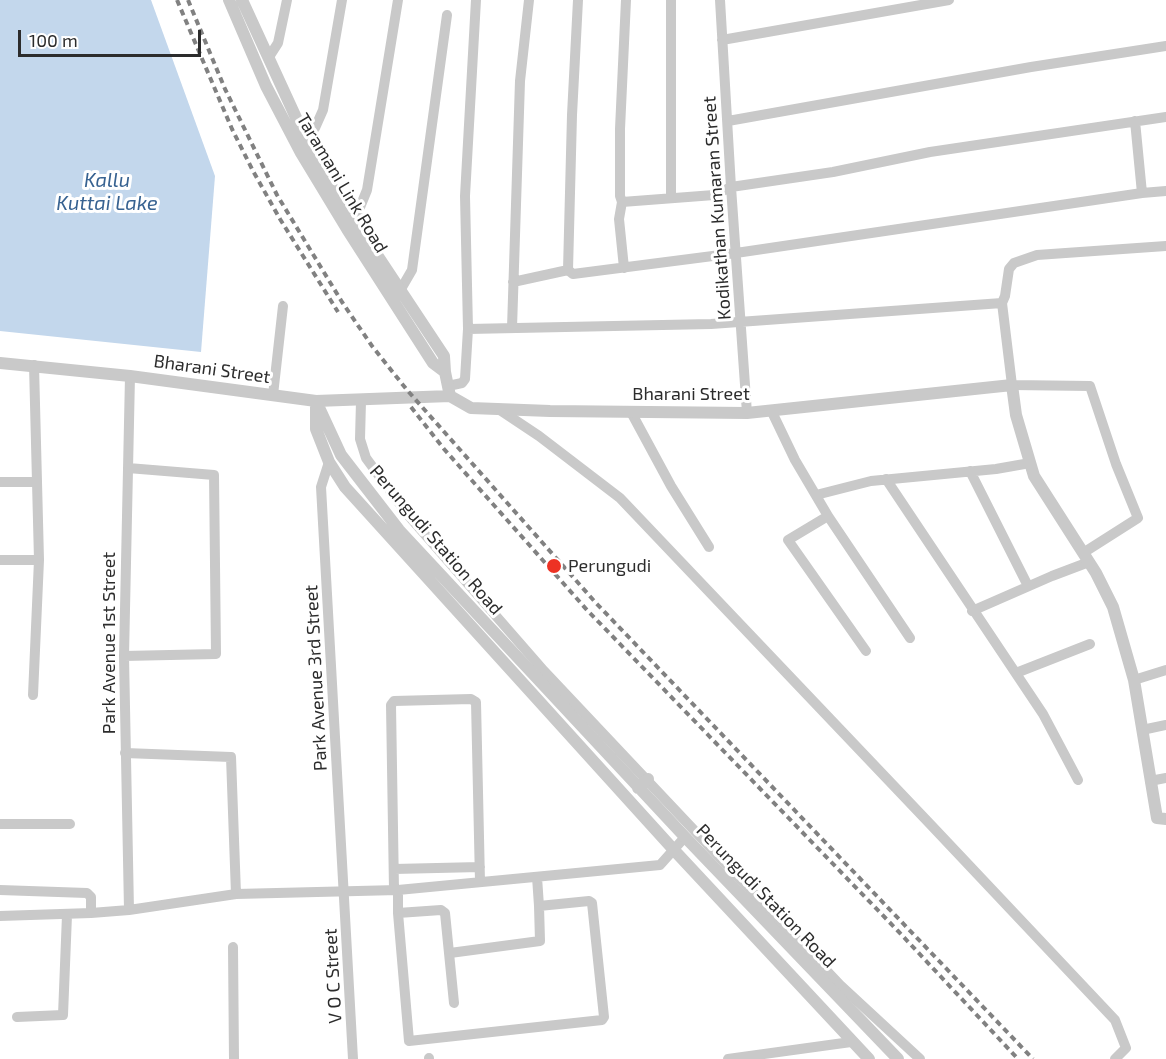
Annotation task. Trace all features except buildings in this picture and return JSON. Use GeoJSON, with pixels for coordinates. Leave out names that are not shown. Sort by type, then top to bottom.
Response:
{"type":"FeatureCollection","features":[{"type":"Feature","properties":{"kind":"street","name":"Taramani Link Road"},"geometry":{"type":"LineString","coordinates":[[229,0],[266,86],[301,153],[346,229],[433,363],[445,372]]}},
{"type":"Feature","properties":{"kind":"street","name":"Taramani Link Road"},"geometry":{"type":"LineString","coordinates":[[242,0],[304,135],[328,181],[444,356],[449,391]]}},
{"type":"Feature","properties":{"kind":"street"},"geometry":{"type":"LineString","coordinates":[[269,57],[278,43],[287,0]]}},
{"type":"Feature","properties":{"kind":"street"},"geometry":{"type":"LineString","coordinates":[[304,135],[315,128],[323,110],[342,0]]}},
{"type":"Feature","properties":{"kind":"street"},"geometry":{"type":"LineString","coordinates":[[354,222],[367,190],[398,0]]}},
{"type":"Feature","properties":{"kind":"street"},"geometry":{"type":"LineString","coordinates":[[449,391],[465,379],[468,330],[465,196],[476,0]]}},
{"type":"Feature","properties":{"kind":"street"},"geometry":{"type":"LineString","coordinates":[[512,328],[520,81],[529,0]]}},
{"type":"Feature","properties":{"kind":"street"},"geometry":{"type":"LineString","coordinates":[[568,270],[578,0]]}},
{"type":"Feature","properties":{"kind":"street"},"geometry":{"type":"LineString","coordinates":[[624,268],[619,219],[622,202],[620,196],[620,129],[626,0]]}},
{"type":"Feature","properties":{"kind":"street"},"geometry":{"type":"LineString","coordinates":[[671,0],[672,197]]}},
{"type":"Feature","properties":{"kind":"street","name":"Kodikathan Kumaran Street"},"geometry":{"type":"LineString","coordinates":[[720,0],[747,413]]}},
{"type":"Feature","properties":{"kind":"street"},"geometry":{"type":"LineString","coordinates":[[722,40],[949,0]]}},
{"type":"Feature","properties":{"kind":"street"},"geometry":{"type":"LineString","coordinates":[[400,289],[412,270],[447,15]]}},
{"type":"Feature","properties":{"kind":"street"},"geometry":{"type":"LineString","coordinates":[[728,121],[1031,67],[1166,46]]}},
{"type":"Feature","properties":{"kind":"street"},"geometry":{"type":"LineString","coordinates":[[622,202],[714,195],[731,187],[833,172],[930,152],[1166,117]]}},
{"type":"Feature","properties":{"kind":"street"},"geometry":{"type":"LineString","coordinates":[[1135,120],[1142,193]]}},
{"type":"Feature","properties":{"kind":"street"},"geometry":{"type":"LineString","coordinates":[[568,270],[573,274],[736,254],[1166,191]]}},
{"type":"Feature","properties":{"kind":"street"},"geometry":{"type":"LineString","coordinates":[[1166,246],[1036,255],[1014,263],[1009,269],[1002,303],[1016,415],[1034,476],[1086,558],[1113,607],[1134,680],[1156,818],[1166,819]]}},
{"type":"Feature","properties":{"kind":"street"},"geometry":{"type":"LineString","coordinates":[[513,282],[568,270]]}},
{"type":"Feature","properties":{"kind":"street"},"geometry":{"type":"LineString","coordinates":[[468,330],[711,324],[1002,303]]}},
{"type":"Feature","properties":{"kind":"street"},"geometry":{"type":"LineString","coordinates":[[273,395],[283,306]]}},
{"type":"Feature","properties":{"kind":"street","name":"Bharani Street"},"geometry":{"type":"LineString","coordinates":[[0,363],[130,376],[316,402],[361,401],[449,391],[471,408],[500,410],[747,413],[1012,385]]}},
{"type":"Feature","properties":{"kind":"street"},"geometry":{"type":"LineString","coordinates":[[33,695],[39,560],[34,365]]}},
{"type":"Feature","properties":{"kind":"street","name":"Park Avenue 1st Street"},"geometry":{"type":"LineString","coordinates":[[129,910],[124,656],[130,376]]}},
{"type":"Feature","properties":{"kind":"street"},"geometry":{"type":"LineString","coordinates":[[972,611],[1086,558],[1138,518],[1116,464],[1090,386],[1012,385]]}},
{"type":"Feature","properties":{"kind":"street"},"geometry":{"type":"LineString","coordinates":[[361,401],[360,439],[366,458],[408,515],[544,671],[840,985],[920,1059]]}},
{"type":"Feature","properties":{"kind":"street","name":"Perungudi Station Road"},"geometry":{"type":"LineString","coordinates":[[316,402],[316,429],[329,462],[345,487],[673,849],[869,1059]]}},
{"type":"Feature","properties":{"kind":"street","name":"Perungudi Station Road"},"geometry":{"type":"LineString","coordinates":[[316,402],[341,455],[399,530],[638,788],[898,1059]]}},
{"type":"Feature","properties":{"kind":"street"},"geometry":{"type":"LineString","coordinates":[[500,410],[539,436],[620,498],[931,825],[1115,1020],[1126,1048],[1115,1059]]}},
{"type":"Feature","properties":{"kind":"street"},"geometry":{"type":"LineString","coordinates":[[771,410],[795,460],[828,516],[910,638]]}},
{"type":"Feature","properties":{"kind":"street"},"geometry":{"type":"LineString","coordinates":[[631,412],[671,486],[709,547]]}},
{"type":"Feature","properties":{"kind":"street","name":"Park Avenue 3rd Street"},"geometry":{"type":"LineString","coordinates":[[329,462],[321,487],[345,892]]}},
{"type":"Feature","properties":{"kind":"street"},"geometry":{"type":"LineString","coordinates":[[816,495],[871,481],[1030,463]]}},
{"type":"Feature","properties":{"kind":"street"},"geometry":{"type":"LineString","coordinates":[[124,656],[216,654],[214,476],[128,468]]}},
{"type":"Feature","properties":{"kind":"street"},"geometry":{"type":"LineString","coordinates":[[970,471],[1028,586]]}},
{"type":"Feature","properties":{"kind":"street"},"geometry":{"type":"LineString","coordinates":[[886,479],[972,611],[1043,714],[1078,780]]}},
{"type":"Feature","properties":{"kind":"street"},"geometry":{"type":"LineString","coordinates":[[0,482],[37,482]]}},
{"type":"Feature","properties":{"kind":"street"},"geometry":{"type":"LineString","coordinates":[[828,516],[788,540],[866,651]]}},
{"type":"Feature","properties":{"kind":"street"},"geometry":{"type":"LineString","coordinates":[[0,560],[39,560]]}},
{"type":"Feature","properties":{"kind":"street"},"geometry":{"type":"LineString","coordinates":[[1016,673],[1090,644]]}},
{"type":"Feature","properties":{"kind":"street"},"geometry":{"type":"LineString","coordinates":[[1134,680],[1166,670]]}},
{"type":"Feature","properties":{"kind":"street"},"geometry":{"type":"LineString","coordinates":[[480,882],[476,702],[473,699],[394,701],[391,705],[394,869],[409,1041],[602,1020],[604,1017],[592,903],[589,901],[539,906]]}},
{"type":"Feature","properties":{"kind":"street"},"geometry":{"type":"LineString","coordinates":[[1142,730],[1166,725]]}},
{"type":"Feature","properties":{"kind":"street"},"geometry":{"type":"LineString","coordinates":[[125,753],[231,757],[236,894]]}},
{"type":"Feature","properties":{"kind":"street"},"geometry":{"type":"LineString","coordinates":[[1150,782],[1166,778]]}},
{"type":"Feature","properties":{"kind":"street"},"geometry":{"type":"LineString","coordinates":[[638,788],[648,779]]}},
{"type":"Feature","properties":{"kind":"street"},"geometry":{"type":"LineString","coordinates":[[0,824],[70,824]]}},
{"type":"Feature","properties":{"kind":"street"},"geometry":{"type":"LineString","coordinates":[[0,915],[67,915],[129,910],[236,894],[396,890],[660,865],[685,837]]}},
{"type":"Feature","properties":{"kind":"street"},"geometry":{"type":"LineString","coordinates":[[394,869],[480,867]]}},
{"type":"Feature","properties":{"kind":"street"},"geometry":{"type":"LineString","coordinates":[[450,953],[540,941],[537,877]]}},
{"type":"Feature","properties":{"kind":"street"},"geometry":{"type":"LineString","coordinates":[[0,890],[87,894],[91,897],[91,913]]}},
{"type":"Feature","properties":{"kind":"street","name":"V O C Street"},"geometry":{"type":"LineString","coordinates":[[345,892],[353,1059]]}},
{"type":"Feature","properties":{"kind":"street"},"geometry":{"type":"LineString","coordinates":[[398,913],[443,911],[450,953],[454,1003]]}},
{"type":"Feature","properties":{"kind":"street"},"geometry":{"type":"LineString","coordinates":[[17,1017],[63,1016],[67,915]]}},
{"type":"Feature","properties":{"kind":"street"},"geometry":{"type":"LineString","coordinates":[[233,947],[234,1059]]}},
{"type":"Feature","properties":{"kind":"street"},"geometry":{"type":"LineString","coordinates":[[728,1059],[851,1042]]}},
{"type":"Feature","properties":{"kind":"water","name":"Kallu Kuttai Lake"},"geometry":{"type":"Polygon","coordinates":[[[0,0],[151,0],[215,176],[201,352],[0,331],[0,0]]]}},
{"type":"Feature","properties":{"kind":"railway"},"geometry":{"type":"LineString","coordinates":[[177,0],[232,129],[253,171],[338,312]]}},
{"type":"Feature","properties":{"kind":"railway"},"geometry":{"type":"LineString","coordinates":[[188,0],[225,89],[277,195],[342,302],[372,346],[407,390],[596,603],[1033,1059]]}},
{"type":"Feature","properties":{"kind":"railway"},"geometry":{"type":"LineString","coordinates":[[411,407],[444,449],[587,610],[898,931],[1018,1059]]}},
{"type":"Feature","properties":{"kind":"place","name":"Perungudi"},"geometry":{"type":"Point","coordinates":[554,566]}}]}
